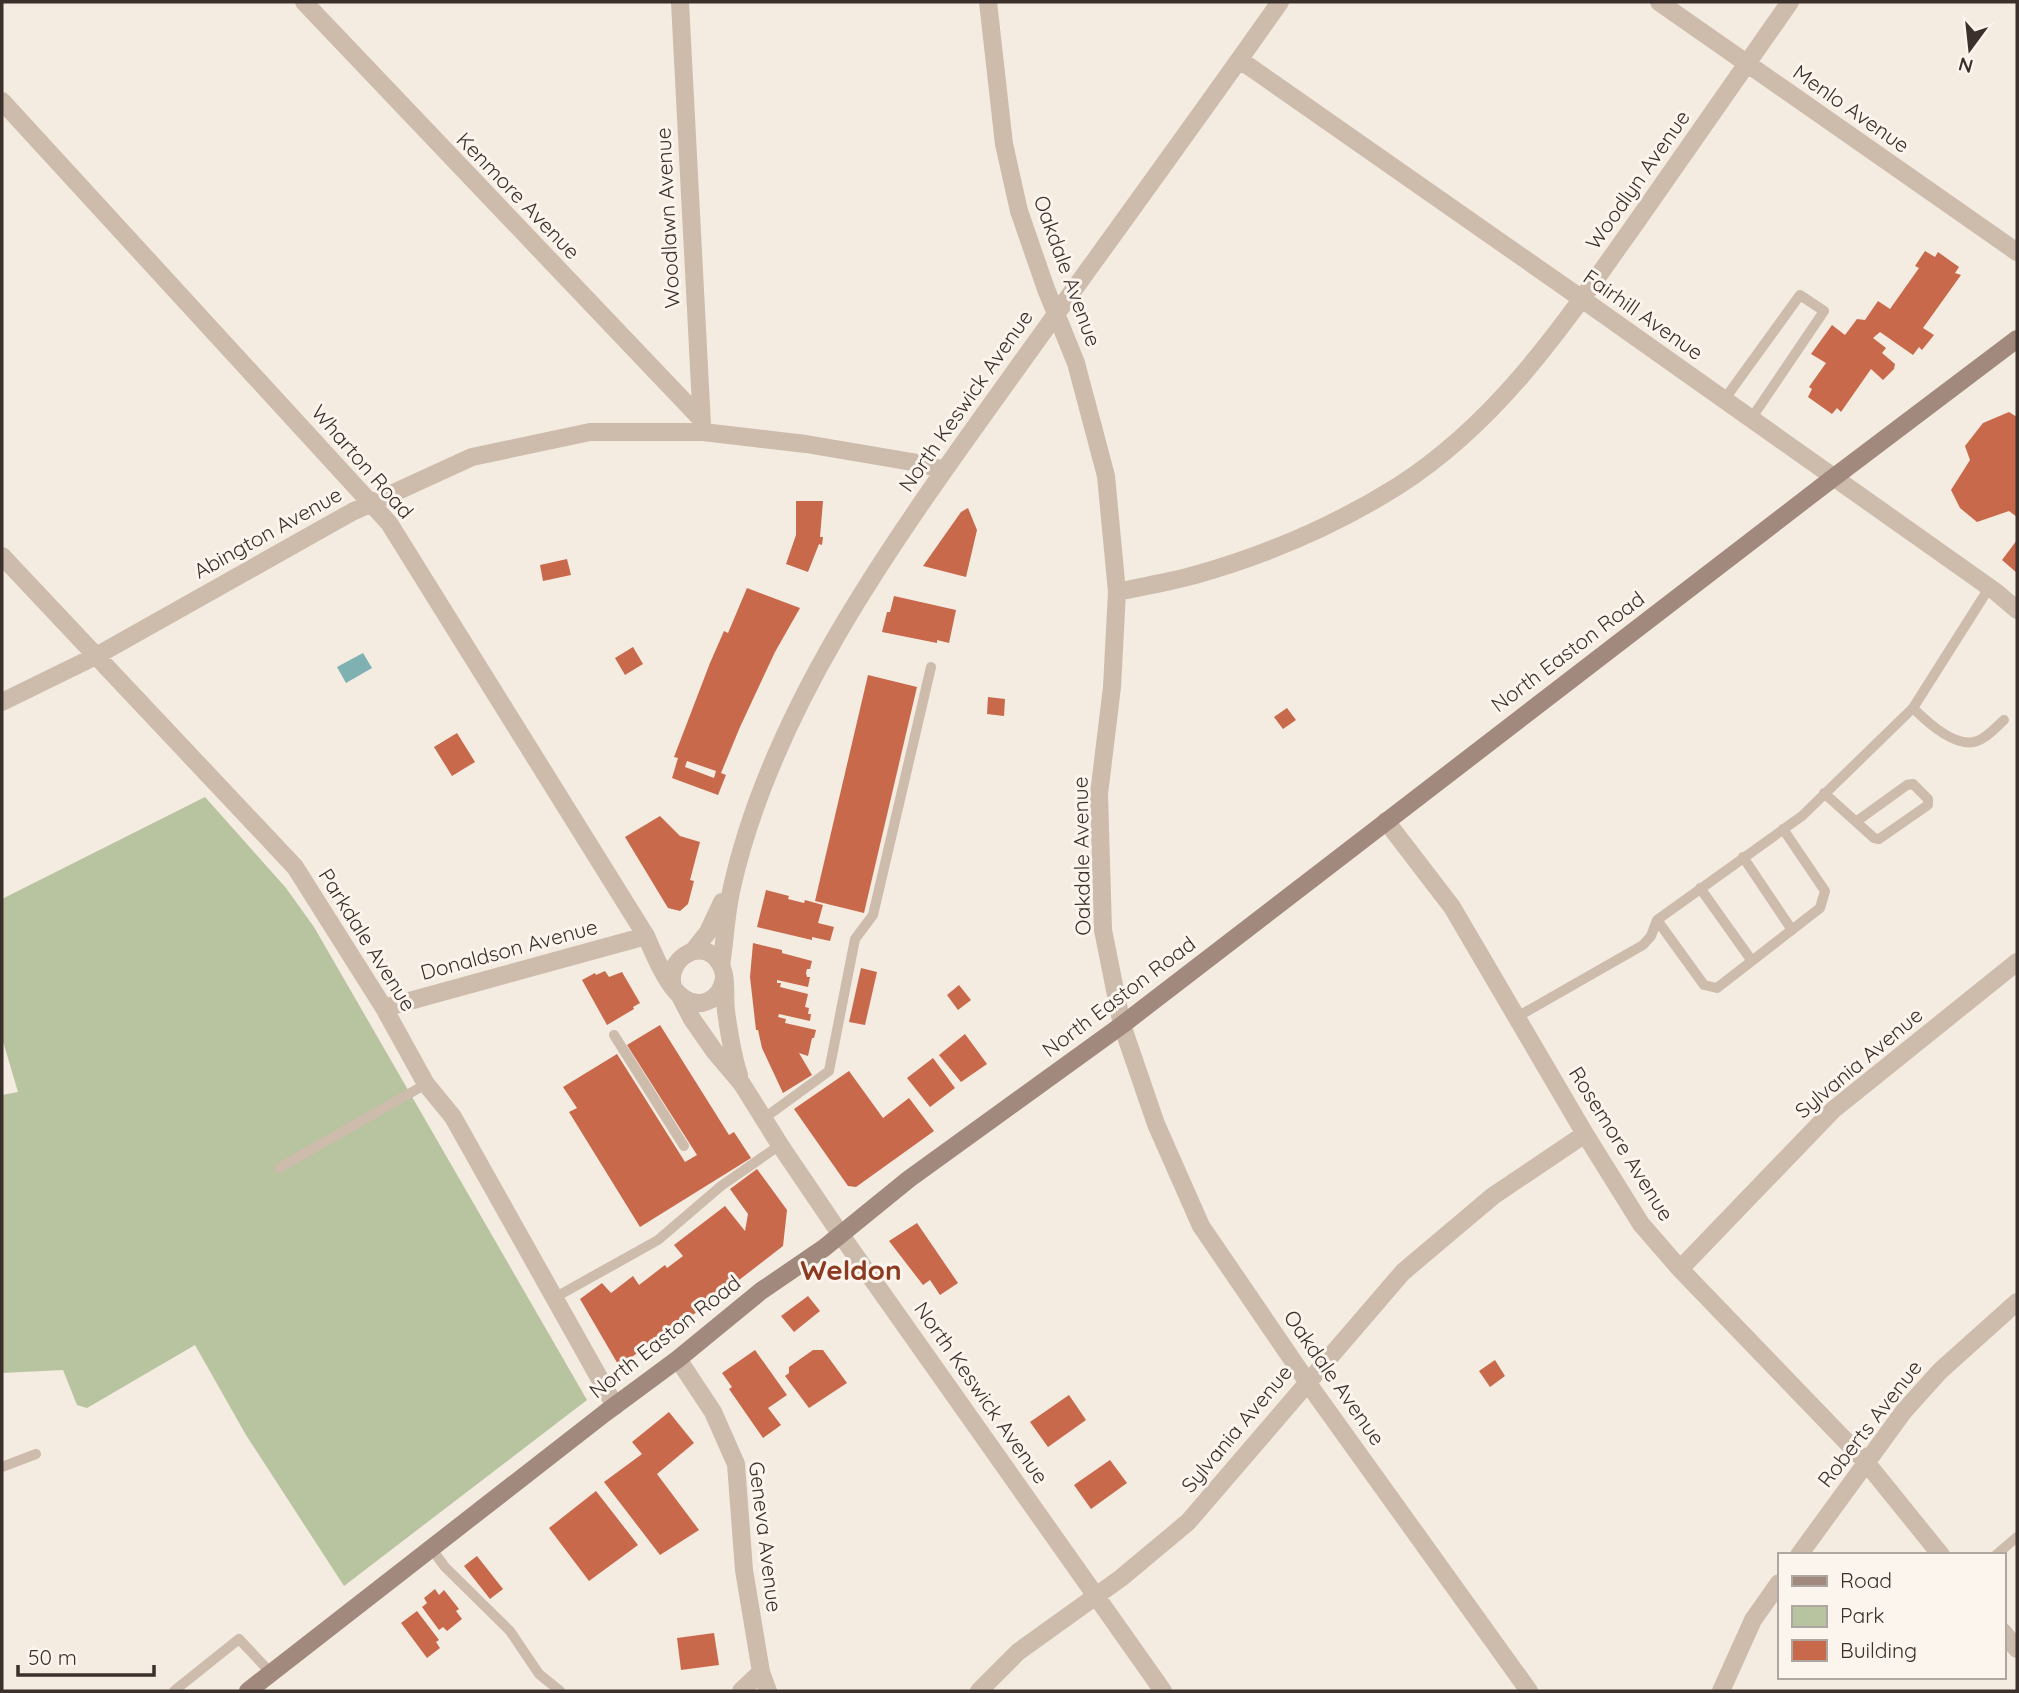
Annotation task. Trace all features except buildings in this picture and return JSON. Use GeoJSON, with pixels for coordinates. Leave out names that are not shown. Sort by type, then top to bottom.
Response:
{"type":"FeatureCollection","features":[{"type":"Feature","properties":{"kind":"main road","name":"North Easton Road"},"geometry":{"type":"LineString","coordinates":[[248,1691],[678,1359],[761,1291],[841,1235],[909,1179],[1122,1025],[2017,339]]}},
{"type":"Feature","properties":{"kind":"street","name":"Kenmore Avenue"},"geometry":{"type":"LineString","coordinates":[[304,2],[702,426]]}},
{"type":"Feature","properties":{"kind":"street","name":"Woodlawn Avenue"},"geometry":{"type":"LineString","coordinates":[[680,2],[702,426]]}},
{"type":"Feature","properties":{"kind":"street","name":"Oakdale Avenue"},"geometry":{"type":"LineString","coordinates":[[988,2],[1007,157],[1019,211],[1055,314],[1076,363],[1105,476],[1117,592],[1112,687],[1099,794],[1103,930],[1122,1025],[1156,1124],[1201,1226],[1307,1382],[1529,1691]]}},
{"type":"Feature","properties":{"kind":"street","name":"North Keswick Avenue"},"geometry":{"type":"LineString","coordinates":[[742,1084],[730,1041],[723,974],[732,887],[750,824],[777,754],[816,672],[885,557],[944,470],[1280,2]]}},
{"type":"Feature","properties":{"kind":"street","name":"Menlo Avenue"},"geometry":{"type":"LineString","coordinates":[[1659,2],[2017,252]]}},
{"type":"Feature","properties":{"kind":"street","name":"Woodlyn Avenue"},"geometry":{"type":"LineString","coordinates":[[1117,592],[1193,576],[1264,553],[1340,519],[1400,485],[1464,436],[1523,376],[1582,299],[1790,2]]}},
{"type":"Feature","properties":{"kind":"street","name":"Fairhill Avenue"},"geometry":{"type":"LineString","coordinates":[[1240,60],[1582,299],[2017,610]]}},
{"type":"Feature","properties":{"kind":"street","name":"Wharton Road"},"geometry":{"type":"LineString","coordinates":[[2,101],[389,523],[646,936],[659,965],[678,993]]}},
{"type":"Feature","properties":{"kind":"street","name":"Abington Avenue"},"geometry":{"type":"LineString","coordinates":[[2,702],[96,656],[352,512],[472,457],[590,432],[702,426],[918,463],[944,470]]}},
{"type":"Feature","properties":{"kind":"street","name":"Parkdale Avenue"},"geometry":{"type":"LineString","coordinates":[[2,556],[295,867],[384,1008],[426,1084],[453,1117],[615,1406]]}},
{"type":"Feature","properties":{"kind":"street","name":"Rosemore Avenue"},"geometry":{"type":"LineString","coordinates":[[1386,821],[1452,907],[1641,1224],[1680,1269],[1866,1461],[1939,1553]]}},
{"type":"Feature","properties":{"kind":"street","name":"North Keswick Avenue"},"geometry":{"type":"LineString","coordinates":[[740,856],[714,922],[704,940],[680,958],[673,969],[671,978],[685,1008],[742,1084],[779,1145],[841,1235],[1163,1691]]}},
{"type":"Feature","properties":{"kind":"street"},"geometry":{"type":"LineString","coordinates":[[646,936],[668,950],[709,953],[723,974],[719,992],[705,1002],[692,1003],[678,993]]}},
{"type":"Feature","properties":{"kind":"street","name":"Donaldson Avenue"},"geometry":{"type":"LineString","coordinates":[[384,1008],[646,936]]}},
{"type":"Feature","properties":{"kind":"street","name":"Sylvania Avenue"},"geometry":{"type":"LineString","coordinates":[[1680,1269],[1833,1110],[2017,962]]}},
{"type":"Feature","properties":{"kind":"street","name":"Sylvania Avenue"},"geometry":{"type":"LineString","coordinates":[[979,1691],[1018,1652],[1121,1578],[1188,1522],[1403,1272],[1493,1196],[1585,1134]]}},
{"type":"Feature","properties":{"kind":"street","name":"Roberts Avenue"},"geometry":{"type":"LineString","coordinates":[[1800,1553],[1904,1411],[1940,1371],[2017,1302]]}},
{"type":"Feature","properties":{"kind":"street","name":"Geneva Avenue"},"geometry":{"type":"LineString","coordinates":[[678,1359],[713,1412],[736,1464],[744,1570],[761,1672],[768,1691]]}},
{"type":"Feature","properties":{"kind":"street"},"geometry":{"type":"LineString","coordinates":[[1721,1691],[1753,1620],[1778,1584]]}},
{"type":"Feature","properties":{"kind":"street"},"geometry":{"type":"LineString","coordinates":[[2005,1634],[2017,1649]]}},
{"type":"Feature","properties":{"kind":"street"},"geometry":{"type":"LineString","coordinates":[[741,1691],[761,1672]]}},
{"type":"Feature","properties":{"kind":"lane"},"geometry":{"type":"LineString","coordinates":[[1724,400],[1800,295],[1824,311],[1751,419]]}},
{"type":"Feature","properties":{"kind":"lane"},"geometry":{"type":"LineString","coordinates":[[1517,1017],[1643,945],[1651,936],[1657,920],[1802,816],[1913,708],[1989,588]]}},
{"type":"Feature","properties":{"kind":"lane"},"geometry":{"type":"LineString","coordinates":[[763,1119],[829,1071],[855,939],[873,915],[931,667]]}},
{"type":"Feature","properties":{"kind":"lane"},"geometry":{"type":"LineString","coordinates":[[1913,708],[1932,727],[1964,742],[1975,742],[2004,720]]}},
{"type":"Feature","properties":{"kind":"lane"},"geometry":{"type":"LineString","coordinates":[[1824,793],[1878,839],[1928,805],[1928,799],[1913,784],[1907,785],[1857,821]]}},
{"type":"Feature","properties":{"kind":"lane"},"geometry":{"type":"LineString","coordinates":[[1657,920],[1704,985],[1717,988],[1820,908],[1825,891],[1783,829]]}},
{"type":"Feature","properties":{"kind":"lane"},"geometry":{"type":"LineString","coordinates":[[1743,857],[1792,930]]}},
{"type":"Feature","properties":{"kind":"lane"},"geometry":{"type":"LineString","coordinates":[[1700,888],[1752,961]]}},
{"type":"Feature","properties":{"kind":"lane"},"geometry":{"type":"LineString","coordinates":[[614,1035],[684,1146]]}},
{"type":"Feature","properties":{"kind":"lane"},"geometry":{"type":"LineString","coordinates":[[279,1168],[426,1084]]}},
{"type":"Feature","properties":{"kind":"lane"},"geometry":{"type":"LineString","coordinates":[[554,1298],[658,1240],[721,1186],[779,1145]]}},
{"type":"Feature","properties":{"kind":"lane"},"geometry":{"type":"LineString","coordinates":[[2,1467],[36,1454]]}},
{"type":"Feature","properties":{"kind":"lane"},"geometry":{"type":"LineString","coordinates":[[1998,1553],[2017,1537]]}},
{"type":"Feature","properties":{"kind":"lane"},"geometry":{"type":"LineString","coordinates":[[431,1548],[445,1567],[510,1631],[539,1674],[560,1691]]}},
{"type":"Feature","properties":{"kind":"lane"},"geometry":{"type":"LineString","coordinates":[[174,1691],[239,1639],[271,1673]]}},
{"type":"Feature","properties":{"kind":"green space"},"geometry":{"type":"Polygon","coordinates":[[[205,797],[286,888],[314,927],[587,1400],[344,1586],[246,1435],[195,1345],[87,1408],[77,1405],[63,1370],[2,1373],[2,1095],[18,1092],[2,1038],[2,899],[205,797]]]}},
{"type":"Feature","properties":{"kind":"water"},"geometry":{"type":"Polygon","coordinates":[[[363,653],[372,668],[346,683],[337,667],[363,653]]]}},
{"type":"Feature","properties":{"kind":"district","name":"Weldon"},"geometry":{"type":"Point","coordinates":[851,1270]}}]}
